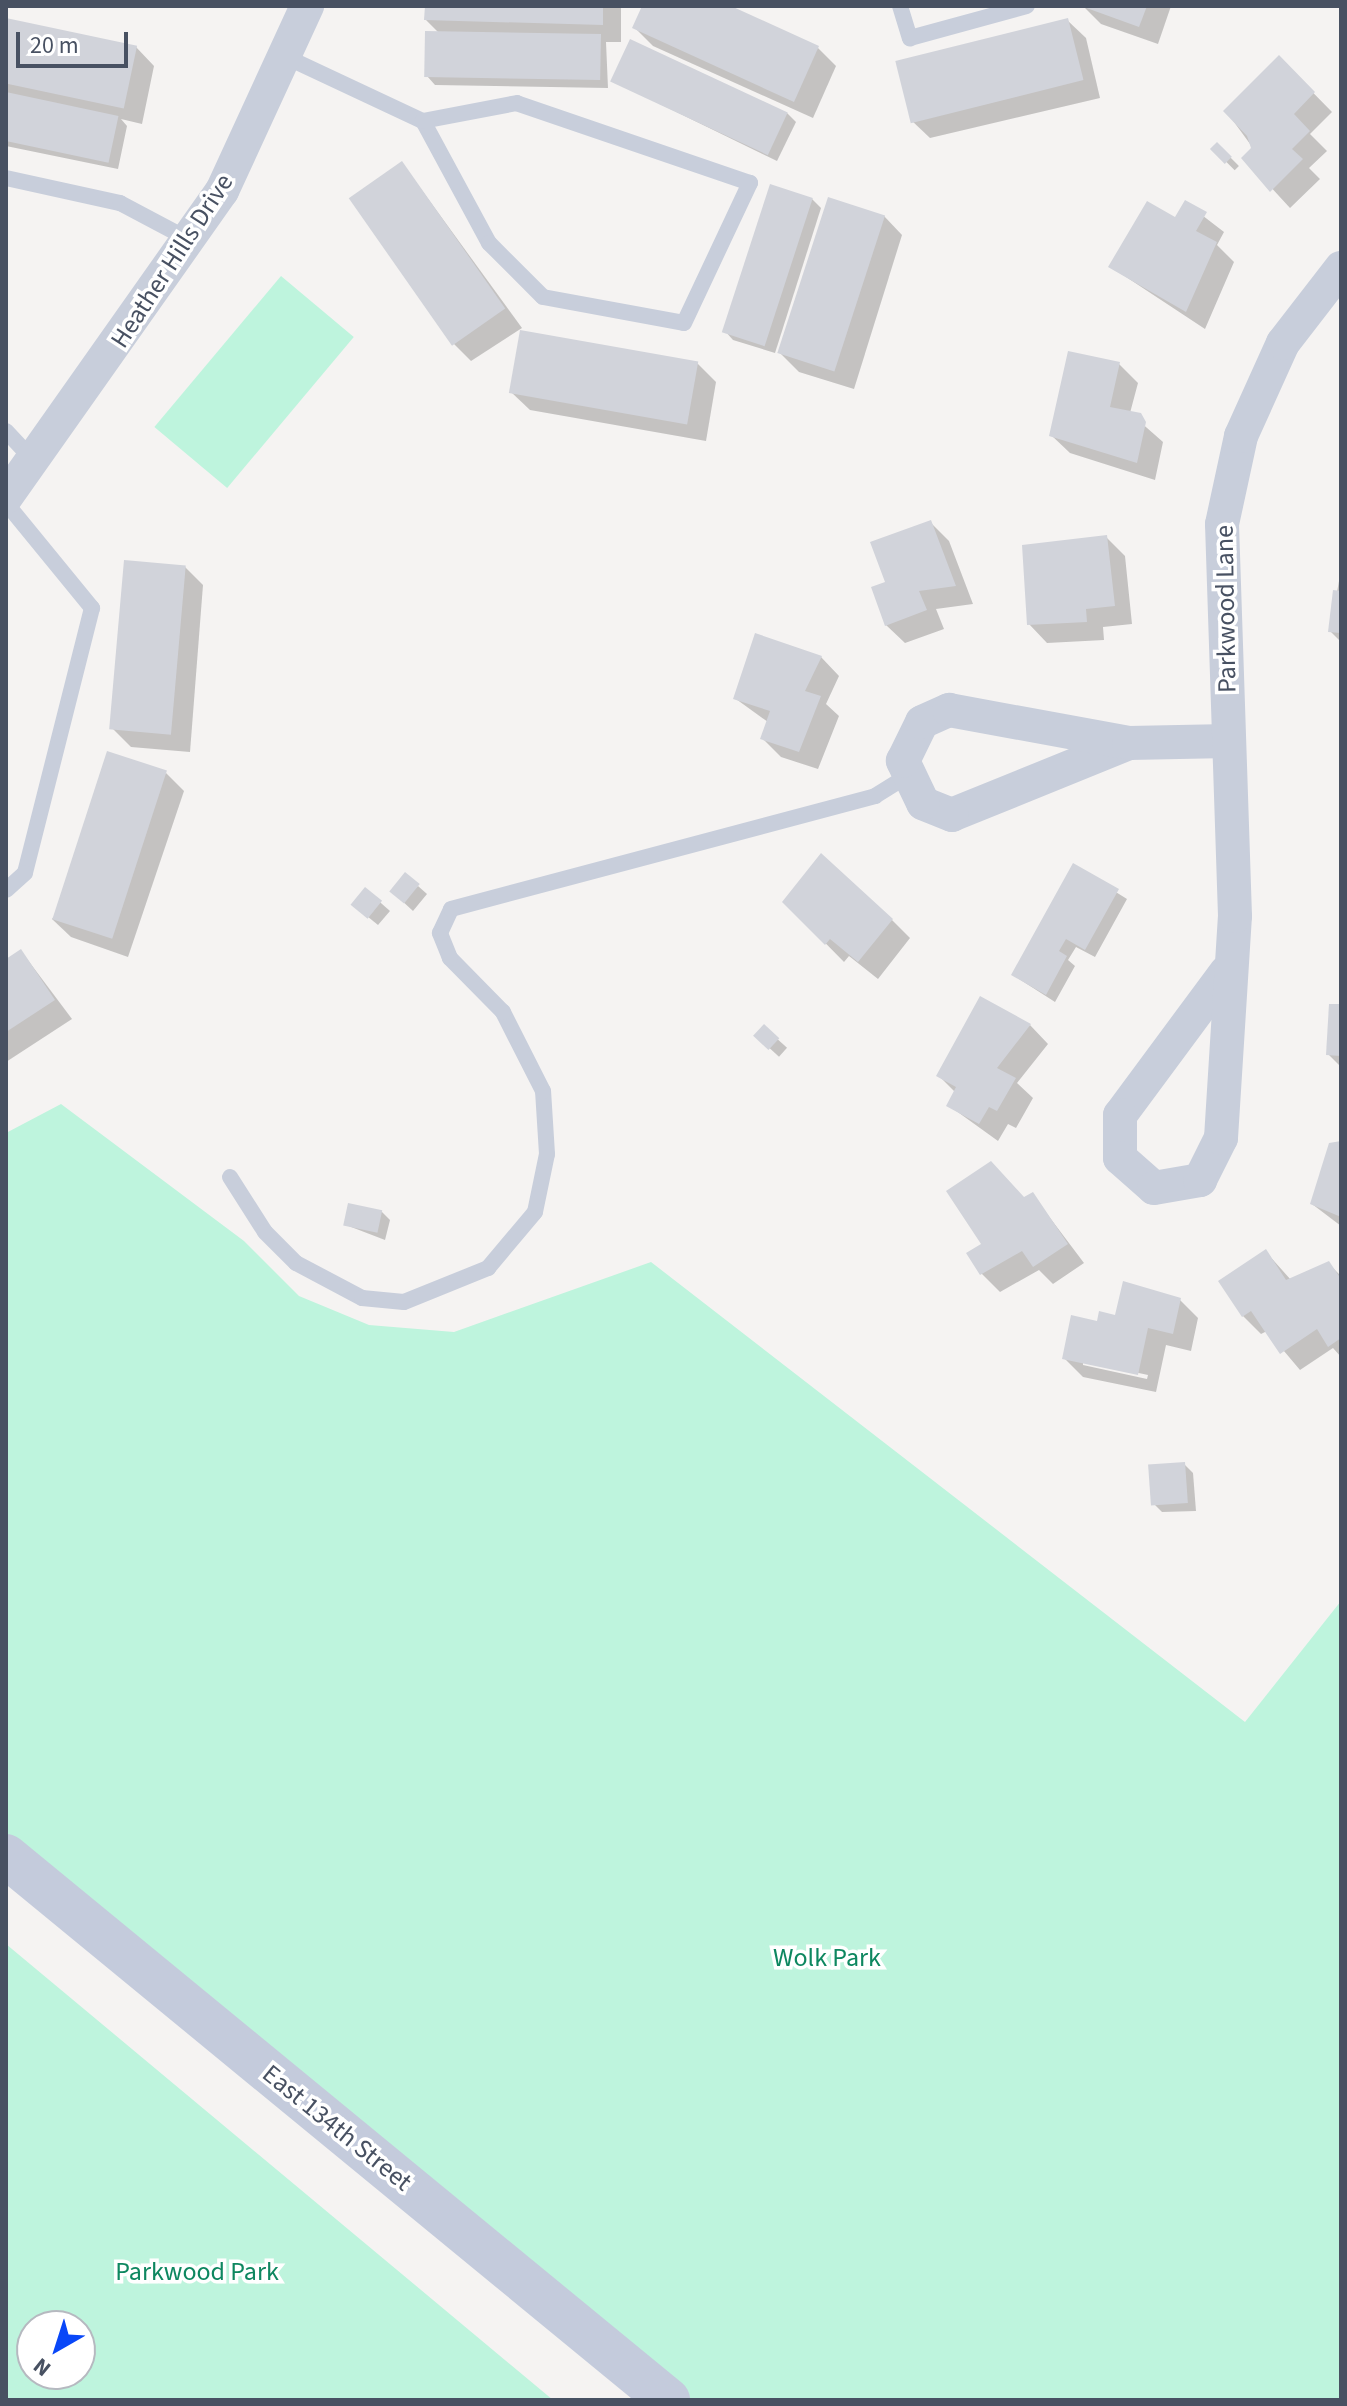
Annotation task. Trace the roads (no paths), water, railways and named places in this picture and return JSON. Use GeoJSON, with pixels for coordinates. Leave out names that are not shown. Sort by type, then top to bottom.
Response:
{"type":"FeatureCollection","features":[{"type":"Feature","properties":{"kind":"street","name":"Heather Hills Drive"},"geometry":{"type":"LineString","coordinates":[[6,497],[36,463],[222,191],[307,6]]}},
{"type":"Feature","properties":{"kind":"street","name":"Parkwood Lane"},"geometry":{"type":"LineString","coordinates":[[1226,972],[1120,1115],[1120,1158],[1154,1188],[1186,1187],[1219,1154],[1226,972],[1235,916],[1222,524],[1241,436],[1283,343],[1341,268]]}},
{"type":"Feature","properties":{"kind":"street"},"geometry":{"type":"LineString","coordinates":[[1129,743],[968,814],[923,803],[905,777],[912,733],[949,710],[1129,743],[1229,741]]}},
{"type":"Feature","properties":{"kind":"street","name":"East 134th Street"},"geometry":{"type":"LineString","coordinates":[[6,1856],[668,2400]]}},
{"type":"Feature","properties":{"kind":"lane"},"geometry":{"type":"LineString","coordinates":[[900,6],[910,38],[1027,6]]}},
{"type":"Feature","properties":{"kind":"lane"},"geometry":{"type":"LineString","coordinates":[[284,56],[423,121],[517,103],[750,183],[684,323],[558,300],[543,297],[489,243],[423,121]]}},
{"type":"Feature","properties":{"kind":"lane"},"geometry":{"type":"LineString","coordinates":[[6,178],[120,203],[190,240]]}},
{"type":"Feature","properties":{"kind":"lane"},"geometry":{"type":"LineString","coordinates":[[6,431],[36,463]]}},
{"type":"Feature","properties":{"kind":"lane"},"geometry":{"type":"LineString","coordinates":[[6,503],[92,608],[25,873],[6,890]]}},
{"type":"Feature","properties":{"kind":"lane"},"geometry":{"type":"LineString","coordinates":[[230,1177],[265,1232],[296,1263],[362,1298],[404,1302],[488,1268],[535,1212],[547,1154],[543,1091],[503,1012],[450,958],[440,933],[451,909],[875,796],[905,777]]}},
{"type":"Feature","properties":{"kind":"park label","name":"Wolk Park"},"geometry":{"type":"Point","coordinates":[827,1958]}},
{"type":"Feature","properties":{"kind":"park label","name":"Parkwood Park"},"geometry":{"type":"Point","coordinates":[197,2272]}}]}
